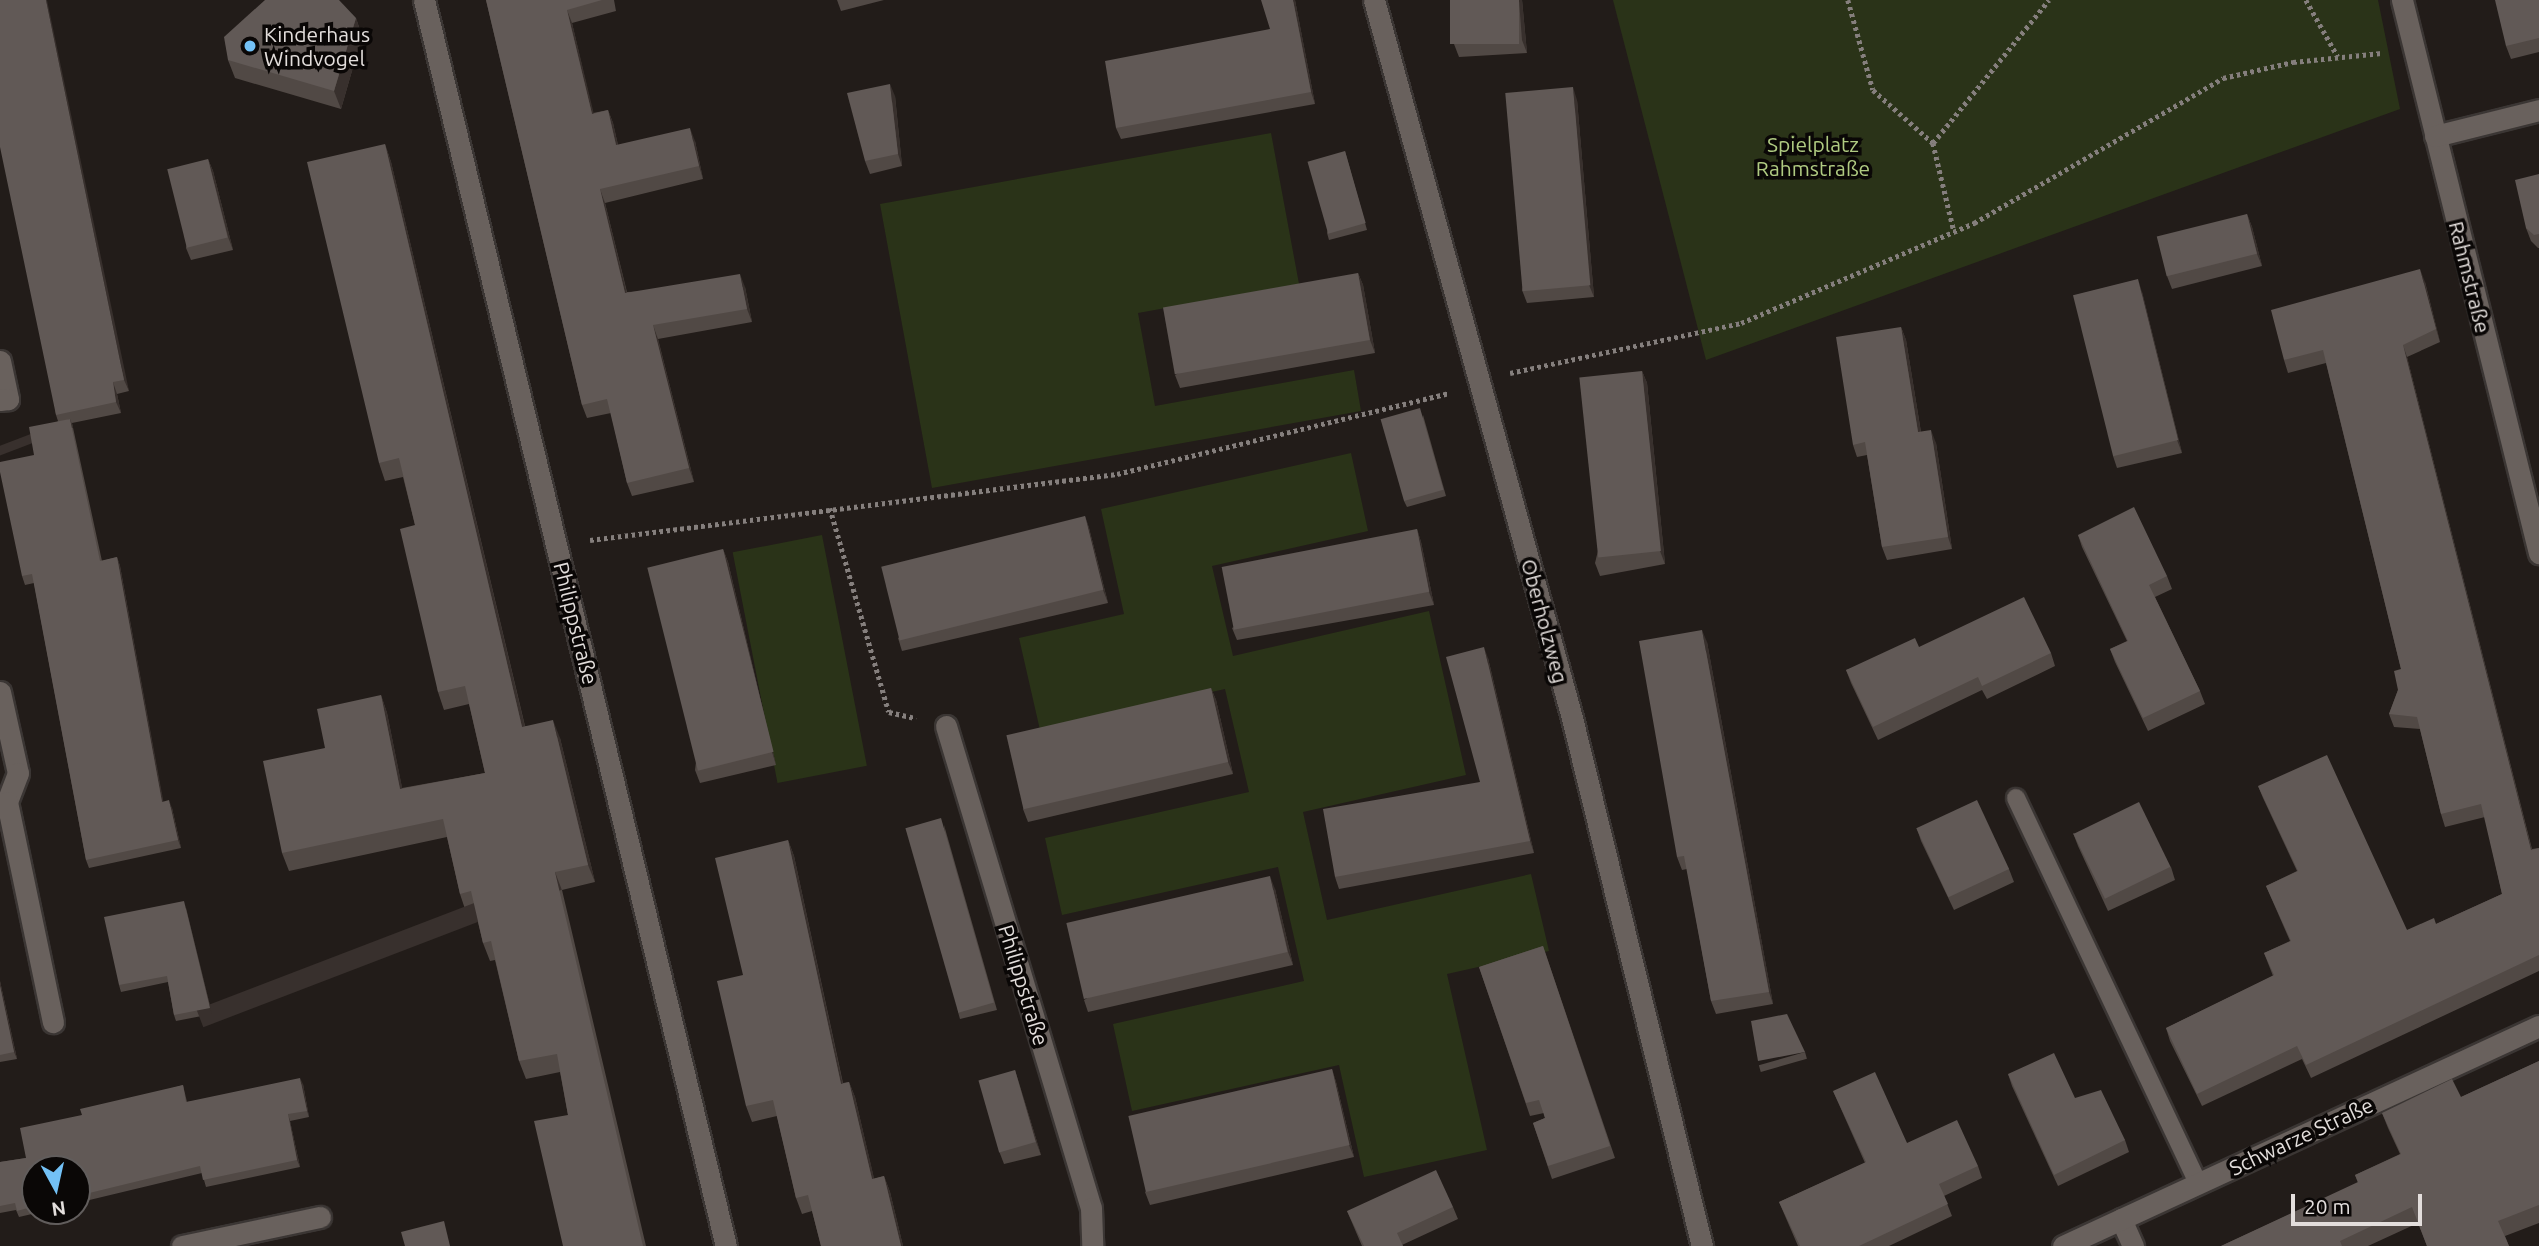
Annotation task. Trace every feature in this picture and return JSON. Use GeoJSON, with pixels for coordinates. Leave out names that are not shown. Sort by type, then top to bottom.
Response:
{"type":"FeatureCollection","features":[{"type":"Feature","properties":{"kind":"street","name":"Philippstraße"},"geometry":{"type":"LineString","coordinates":[[425,0],[726,1246]]}},
{"type":"Feature","properties":{"kind":"street","name":"Oberholzweg"},"geometry":{"type":"LineString","coordinates":[[1374,0],[1572,718],[1702,1246]]}},
{"type":"Feature","properties":{"kind":"street","name":"Rahmstraße"},"geometry":{"type":"LineString","coordinates":[[2402,0],[2539,553]]}},
{"type":"Feature","properties":{"kind":"street"},"geometry":{"type":"LineString","coordinates":[[2435,136],[2539,110]]}},
{"type":"Feature","properties":{"kind":"street"},"geometry":{"type":"LineString","coordinates":[[0,361],[8,399],[0,400]]}},
{"type":"Feature","properties":{"kind":"street"},"geometry":{"type":"LineString","coordinates":[[0,692],[18,773],[4,803],[53,1022]]}},
{"type":"Feature","properties":{"kind":"street","name":"Philippstraße"},"geometry":{"type":"LineString","coordinates":[[946,726],[1091,1208],[1092,1246]]}},
{"type":"Feature","properties":{"kind":"street","name":"Schwarze Straße"},"geometry":{"type":"LineString","coordinates":[[2063,1246],[2539,1026]]}},
{"type":"Feature","properties":{"kind":"street"},"geometry":{"type":"LineString","coordinates":[[182,1246],[320,1217]]}},
{"type":"Feature","properties":{"kind":"street"},"geometry":{"type":"LineString","coordinates":[[2121,1219],[2133,1246]]}},
{"type":"Feature","properties":{"kind":"lane"},"geometry":{"type":"LineString","coordinates":[[2016,798],[2199,1183]]}},
{"type":"Feature","properties":{"kind":"path"},"geometry":{"type":"LineString","coordinates":[[1848,0],[1878,99],[1933,143],[1954,231]]}},
{"type":"Feature","properties":{"kind":"path"},"geometry":{"type":"LineString","coordinates":[[1933,143],[2049,0]]}},
{"type":"Feature","properties":{"kind":"path"},"geometry":{"type":"LineString","coordinates":[[2306,0],[2338,57]]}},
{"type":"Feature","properties":{"kind":"path"},"geometry":{"type":"LineString","coordinates":[[830,508],[889,712],[946,726]]}},
{"type":"Feature","properties":{"kind":"green space","name":"Spielplatz Rahmstraße"},"geometry":{"type":"Polygon","coordinates":[[[1613,0],[2378,0],[2400,109],[1706,360],[1613,0]]]}},
{"type":"Feature","properties":{"kind":"green space"},"geometry":{"type":"Polygon","coordinates":[[[1271,133],[1299,284],[1138,313],[1155,406],[1354,370],[1361,411],[932,488],[880,204],[1271,133]]]}},
{"type":"Feature","properties":{"kind":"green space"},"geometry":{"type":"Polygon","coordinates":[[[1351,453],[1368,531],[1212,566],[1233,656],[1429,611],[1466,775],[1303,812],[1327,920],[1531,874],[1549,951],[1447,974],[1487,1150],[1364,1177],[1339,1065],[1132,1111],[1113,1024],[1304,981],[1278,867],[1062,915],[1045,838],[1249,792],[1225,689],[1040,730],[1019,638],[1124,614],[1101,509],[1351,453]]]}},
{"type":"Feature","properties":{"kind":"green space"},"geometry":{"type":"Polygon","coordinates":[[[822,535],[867,766],[778,783],[733,552],[822,535]]]}},
{"type":"Feature","properties":{"kind":"building"},"geometry":{"type":"Polygon","coordinates":[[[0,0],[46,0],[124,380],[113,382],[116,402],[56,415],[0,147],[0,0]]]}},
{"type":"Feature","properties":{"kind":"building"},"geometry":{"type":"Polygon","coordinates":[[[265,0],[339,0],[356,18],[334,91],[228,60],[224,37],[265,0]]]}},
{"type":"Feature","properties":{"kind":"building"},"geometry":{"type":"Polygon","coordinates":[[[486,0],[602,0],[567,10],[592,114],[608,110],[616,145],[690,128],[699,166],[600,189],[625,293],[740,274],[747,309],[653,325],[689,468],[627,483],[607,399],[582,405],[486,0]]]}},
{"type":"Feature","properties":{"kind":"building"},"geometry":{"type":"Polygon","coordinates":[[[1261,0],[1293,0],[1311,92],[1116,128],[1105,61],[1270,29],[1261,0]]]}},
{"type":"Feature","properties":{"kind":"building"},"geometry":{"type":"Polygon","coordinates":[[[1450,0],[1519,0],[1519,44],[1450,44],[1450,0]]]}},
{"type":"Feature","properties":{"kind":"building"},"geometry":{"type":"Polygon","coordinates":[[[2495,0],[2539,0],[2539,38],[2506,46],[2495,0]]]}},
{"type":"Feature","properties":{"kind":"building"},"geometry":{"type":"Polygon","coordinates":[[[890,84],[898,154],[865,161],[847,93],[890,84]]]}},
{"type":"Feature","properties":{"kind":"building"},"geometry":{"type":"Polygon","coordinates":[[[1573,87],[1590,285],[1523,291],[1505,93],[1573,87]]]}},
{"type":"Feature","properties":{"kind":"building"},"geometry":{"type":"Polygon","coordinates":[[[385,144],[522,727],[553,720],[588,865],[555,872],[643,1246],[563,1246],[534,1121],[568,1115],[557,1054],[519,1061],[491,941],[483,943],[471,891],[460,894],[443,819],[282,853],[263,761],[325,748],[317,709],[381,695],[400,789],[485,773],[465,686],[438,692],[400,529],[415,525],[399,458],[379,463],[307,162],[385,144]]]}},
{"type":"Feature","properties":{"kind":"building"},"geometry":{"type":"Polygon","coordinates":[[[1345,151],[1366,223],[1328,234],[1308,162],[1345,151]]]}},
{"type":"Feature","properties":{"kind":"building"},"geometry":{"type":"Polygon","coordinates":[[[208,159],[228,238],[187,248],[167,169],[208,159]]]}},
{"type":"Feature","properties":{"kind":"building"},"geometry":{"type":"Polygon","coordinates":[[[2539,174],[2539,234],[2534,235],[2526,228],[2515,180],[2539,174]]]}},
{"type":"Feature","properties":{"kind":"building"},"geometry":{"type":"Polygon","coordinates":[[[2247,214],[2257,254],[2167,276],[2157,236],[2247,214]]]}},
{"type":"Feature","properties":{"kind":"building"},"geometry":{"type":"Polygon","coordinates":[[[2420,269],[2436,329],[2403,345],[2531,850],[2539,848],[2539,955],[2306,1065],[2297,1046],[2197,1094],[2166,1028],[2274,975],[2264,953],[2291,941],[2266,886],[2298,871],[2258,786],[2327,755],[2407,930],[2434,918],[2436,924],[2502,894],[2481,804],[2441,814],[2417,717],[2389,714],[2398,690],[2394,671],[2401,669],[2323,350],[2284,360],[2271,310],[2420,269]]]}},
{"type":"Feature","properties":{"kind":"building"},"geometry":{"type":"Polygon","coordinates":[[[1358,273],[1370,340],[1175,374],[1163,307],[1358,273]]]}},
{"type":"Feature","properties":{"kind":"building"},"geometry":{"type":"Polygon","coordinates":[[[2138,279],[2178,440],[2113,456],[2073,295],[2138,279]]]}},
{"type":"Feature","properties":{"kind":"building"},"geometry":{"type":"Polygon","coordinates":[[[1901,327],[1918,432],[1931,430],[1948,537],[1882,547],[1865,442],[1853,445],[1836,337],[1901,327]]]}},
{"type":"Feature","properties":{"kind":"building"},"geometry":{"type":"Polygon","coordinates":[[[1642,371],[1661,551],[1598,558],[1579,378],[1642,371]]]}},
{"type":"Feature","properties":{"kind":"building"},"geometry":{"type":"Polygon","coordinates":[[[1420,408],[1443,490],[1404,501],[1381,419],[1420,408]]]}},
{"type":"Feature","properties":{"kind":"building"},"geometry":{"type":"Polygon","coordinates":[[[70,419],[100,561],[117,557],[162,802],[169,800],[178,840],[86,860],[32,574],[22,576],[0,472],[0,462],[34,455],[29,427],[70,419]]]}},
{"type":"Feature","properties":{"kind":"building"},"geometry":{"type":"Polygon","coordinates":[[[2134,507],[2167,576],[2149,585],[2200,691],[2143,718],[2110,649],[2128,641],[2078,535],[2134,507]]]}},
{"type":"Feature","properties":{"kind":"building"},"geometry":{"type":"Polygon","coordinates":[[[1085,516],[1103,590],[900,641],[881,567],[1085,516]]]}},
{"type":"Feature","properties":{"kind":"building"},"geometry":{"type":"Polygon","coordinates":[[[1417,529],[1429,592],[1234,630],[1222,567],[1417,529]]]}},
{"type":"Feature","properties":{"kind":"building"},"geometry":{"type":"Polygon","coordinates":[[[723,549],[774,752],[698,771],[647,568],[723,549]]]}},
{"type":"Feature","properties":{"kind":"building"},"geometry":{"type":"Polygon","coordinates":[[[2024,597],[2051,653],[1982,686],[1978,677],[1873,727],[1846,670],[1915,638],[1919,647],[2024,597]]]}},
{"type":"Feature","properties":{"kind":"building"},"geometry":{"type":"Polygon","coordinates":[[[1702,630],[1769,992],[1711,1001],[1684,856],[1677,857],[1639,641],[1702,630]]]}},
{"type":"Feature","properties":{"kind":"building"},"geometry":{"type":"Polygon","coordinates":[[[1484,647],[1530,841],[1335,877],[1323,809],[1480,782],[1446,657],[1484,647]]]}},
{"type":"Feature","properties":{"kind":"building"},"geometry":{"type":"Polygon","coordinates":[[[1211,688],[1228,762],[1023,809],[1006,735],[1211,688]]]}},
{"type":"Feature","properties":{"kind":"building"},"geometry":{"type":"Polygon","coordinates":[[[1977,800],[2009,869],[1948,897],[1916,828],[1977,800]]]}},
{"type":"Feature","properties":{"kind":"building"},"geometry":{"type":"Polygon","coordinates":[[[2139,802],[2171,867],[2105,899],[2073,834],[2139,802]]]}},
{"type":"Feature","properties":{"kind":"building"},"geometry":{"type":"Polygon","coordinates":[[[941,818],[994,1003],[958,1013],[905,828],[941,818]]]}},
{"type":"Feature","properties":{"kind":"building"},"geometry":{"type":"Polygon","coordinates":[[[788,840],[841,1084],[849,1082],[872,1179],[884,1176],[901,1246],[821,1246],[808,1195],[796,1198],[773,1100],[746,1106],[717,981],[743,975],[715,858],[788,840]]]}},
{"type":"Feature","properties":{"kind":"building"},"geometry":{"type":"Polygon","coordinates":[[[1270,876],[1288,952],[1084,999],[1066,923],[1270,876]]]}},
{"type":"Feature","properties":{"kind":"building"},"geometry":{"type":"Polygon","coordinates":[[[184,901],[210,1008],[174,1015],[167,976],[119,985],[104,917],[184,901]]]}},
{"type":"Feature","properties":{"kind":"building"},"geometry":{"type":"Polygon","coordinates":[[[1543,946],[1610,1146],[1548,1166],[1533,1123],[1545,1118],[1539,1100],[1526,1103],[1479,967],[1543,946]]]}},
{"type":"Feature","properties":{"kind":"building"},"geometry":{"type":"Polygon","coordinates":[[[0,986],[14,1052],[0,1055],[0,986]]]}},
{"type":"Feature","properties":{"kind":"building"},"geometry":{"type":"Polygon","coordinates":[[[1787,1014],[1805,1052],[1758,1061],[1751,1021],[1787,1014]]]}},
{"type":"Feature","properties":{"kind":"building"},"geometry":{"type":"Polygon","coordinates":[[[2054,1053],[2075,1098],[2101,1090],[2125,1140],[2054,1175],[2008,1074],[2054,1053]]]}},
{"type":"Feature","properties":{"kind":"building"},"geometry":{"type":"Polygon","coordinates":[[[2539,1061],[2539,1205],[2498,1221],[2509,1246],[2427,1246],[2412,1207],[2340,1241],[2342,1246],[2221,1246],[2358,1182],[2355,1175],[2401,1154],[2382,1113],[2452,1079],[2461,1097],[2539,1061]]]}},
{"type":"Feature","properties":{"kind":"building"},"geometry":{"type":"Polygon","coordinates":[[[1332,1069],[1350,1145],[1146,1192],[1128,1116],[1332,1069]]]}},
{"type":"Feature","properties":{"kind":"building"},"geometry":{"type":"Polygon","coordinates":[[[1015,1070],[1036,1142],[999,1153],[978,1080],[1015,1070]]]}},
{"type":"Feature","properties":{"kind":"building"},"geometry":{"type":"Polygon","coordinates":[[[1875,1072],[1907,1143],[1957,1120],[1978,1166],[1939,1184],[1948,1204],[1859,1246],[1800,1246],[1779,1202],[1866,1162],[1833,1091],[1875,1072]]]}},
{"type":"Feature","properties":{"kind":"building"},"geometry":{"type":"Polygon","coordinates":[[[300,1078],[307,1111],[288,1114],[297,1160],[203,1180],[200,1166],[91,1193],[91,1155],[25,1155],[20,1128],[82,1115],[80,1109],[183,1085],[186,1102],[300,1078]]]}},
{"type":"Feature","properties":{"kind":"building"},"geometry":{"type":"Polygon","coordinates":[[[21,1159],[21,1210],[17,1211],[15,1203],[0,1206],[0,1162],[21,1159]]]}},
{"type":"Feature","properties":{"kind":"building"},"geometry":{"type":"Polygon","coordinates":[[[1436,1170],[1453,1207],[1397,1233],[1403,1246],[1364,1246],[1347,1211],[1436,1170]]]}},
{"type":"Feature","properties":{"kind":"building"},"geometry":{"type":"Polygon","coordinates":[[[444,1221],[450,1246],[405,1246],[401,1232],[444,1221]]]}},
{"type":"Feature","properties":{"kind":"place","name":"Kinderhaus Windvogel"},"geometry":{"type":"Point","coordinates":[250,46]}}]}
